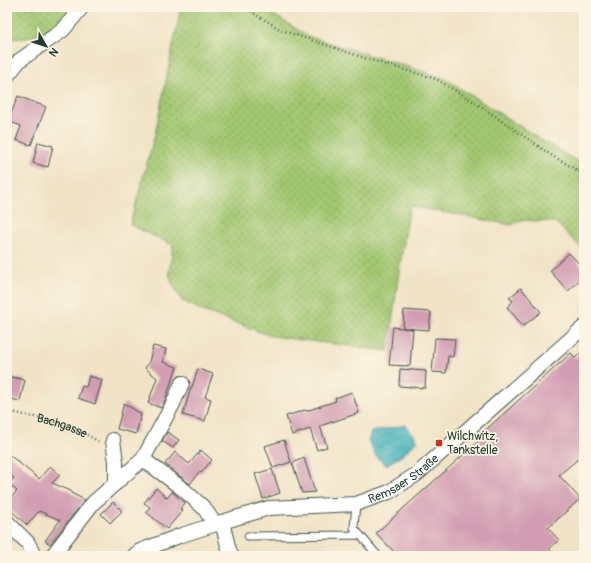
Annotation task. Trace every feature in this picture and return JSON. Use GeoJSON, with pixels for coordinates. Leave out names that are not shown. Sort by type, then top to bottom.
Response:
{"type":"FeatureCollection","features":[{"type":"Feature","properties":{"kind":"street"},"geometry":{"type":"LineString","coordinates":[[7,76],[20,60],[62,30],[82,7]]}},
{"type":"Feature","properties":{"kind":"street","name":"Remsaer Straße"},"geometry":{"type":"LineString","coordinates":[[134,556],[140,551],[219,523],[270,508],[356,504],[389,492],[417,474],[584,327]]}},
{"type":"Feature","properties":{"kind":"street"},"geometry":{"type":"LineString","coordinates":[[52,556],[93,504],[143,459],[173,404],[182,384]]}},
{"type":"Feature","properties":{"kind":"street"},"geometry":{"type":"LineString","coordinates":[[113,446],[116,462],[116,484]]}},
{"type":"Feature","properties":{"kind":"street"},"geometry":{"type":"LineString","coordinates":[[143,459],[184,490],[219,523],[232,556]]}},
{"type":"Feature","properties":{"kind":"street"},"geometry":{"type":"LineString","coordinates":[[7,522],[28,543],[34,556]]}},
{"type":"Feature","properties":{"kind":"lane"},"geometry":{"type":"LineString","coordinates":[[356,504],[354,528],[378,556]]}},
{"type":"Feature","properties":{"kind":"lane"},"geometry":{"type":"LineString","coordinates":[[248,536],[359,535]]}},
{"type":"Feature","properties":{"kind":"path"},"geometry":{"type":"LineString","coordinates":[[244,7],[281,30],[371,60],[436,79],[473,101],[551,155],[584,174]]}},
{"type":"Feature","properties":{"kind":"path","name":"Bachgasse"},"geometry":{"type":"LineString","coordinates":[[7,411],[54,421],[113,446]]}},
{"type":"Feature","properties":{"kind":"green space"},"geometry":{"type":"Polygon","coordinates":[[[7,7],[71,7],[60,26],[27,38],[7,39],[7,7]]]}},
{"type":"Feature","properties":{"kind":"green space"},"geometry":{"type":"Polygon","coordinates":[[[181,7],[261,7],[308,36],[444,78],[543,141],[584,165],[584,251],[555,222],[520,220],[512,225],[410,206],[388,351],[271,336],[203,311],[182,301],[172,283],[169,273],[173,245],[130,225],[155,134],[181,7]]]}},
{"type":"Feature","properties":{"kind":"water"},"geometry":{"type":"Polygon","coordinates":[[[405,425],[418,441],[400,457],[386,465],[377,458],[368,441],[371,432],[405,425]]]}},
{"type":"Feature","properties":{"kind":"building"},"geometry":{"type":"Polygon","coordinates":[[[18,96],[46,107],[31,145],[16,140],[21,126],[8,121],[18,96]]]}},
{"type":"Feature","properties":{"kind":"building"},"geometry":{"type":"Polygon","coordinates":[[[38,142],[53,146],[48,167],[33,163],[38,142]]]}},
{"type":"Feature","properties":{"kind":"building"},"geometry":{"type":"Polygon","coordinates":[[[569,253],[584,269],[584,276],[568,291],[550,271],[569,253]]]}},
{"type":"Feature","properties":{"kind":"building"},"geometry":{"type":"Polygon","coordinates":[[[521,288],[541,312],[523,326],[507,307],[513,301],[509,298],[521,288]]]}},
{"type":"Feature","properties":{"kind":"building"},"geometry":{"type":"Polygon","coordinates":[[[404,310],[431,312],[429,330],[403,328],[404,310]]]}},
{"type":"Feature","properties":{"kind":"building"},"geometry":{"type":"Polygon","coordinates":[[[393,327],[413,329],[410,366],[389,365],[393,327]]]}},
{"type":"Feature","properties":{"kind":"building"},"geometry":{"type":"Polygon","coordinates":[[[435,338],[455,339],[453,357],[448,356],[446,373],[432,372],[435,338]]]}},
{"type":"Feature","properties":{"kind":"building"},"geometry":{"type":"Polygon","coordinates":[[[153,346],[166,349],[163,362],[177,367],[161,408],[148,403],[157,378],[145,368],[149,362],[153,346]]]}},
{"type":"Feature","properties":{"kind":"building"},"geometry":{"type":"Polygon","coordinates":[[[584,350],[584,454],[559,475],[580,499],[548,528],[559,540],[549,549],[556,556],[398,556],[376,533],[481,439],[479,436],[571,353],[575,358],[584,350]]]}},
{"type":"Feature","properties":{"kind":"building"},"geometry":{"type":"Polygon","coordinates":[[[198,369],[213,374],[205,397],[211,399],[205,421],[183,415],[198,369]]]}},
{"type":"Feature","properties":{"kind":"building"},"geometry":{"type":"Polygon","coordinates":[[[400,369],[426,371],[425,388],[399,386],[400,369]]]}},
{"type":"Feature","properties":{"kind":"building"},"geometry":{"type":"Polygon","coordinates":[[[7,376],[25,380],[20,401],[7,398],[7,376]]]}},
{"type":"Feature","properties":{"kind":"building"},"geometry":{"type":"Polygon","coordinates":[[[89,376],[102,380],[95,404],[78,398],[82,386],[86,387],[89,376]]]}},
{"type":"Feature","properties":{"kind":"building"},"geometry":{"type":"Polygon","coordinates":[[[352,392],[359,413],[320,426],[327,447],[317,450],[310,429],[292,435],[286,416],[336,401],[335,398],[352,392]]]}},
{"type":"Feature","properties":{"kind":"building"},"geometry":{"type":"Polygon","coordinates":[[[124,403],[141,414],[136,434],[117,429],[124,403]]]}},
{"type":"Feature","properties":{"kind":"building"},"geometry":{"type":"Polygon","coordinates":[[[167,432],[179,440],[173,448],[162,441],[167,432]]]}},
{"type":"Feature","properties":{"kind":"building"},"geometry":{"type":"Polygon","coordinates":[[[284,440],[291,462],[273,468],[265,446],[284,440]]]}},
{"type":"Feature","properties":{"kind":"building"},"geometry":{"type":"Polygon","coordinates":[[[201,450],[212,460],[201,473],[199,472],[190,484],[165,464],[175,452],[189,464],[201,450]]]}},
{"type":"Feature","properties":{"kind":"building"},"geometry":{"type":"Polygon","coordinates":[[[7,453],[39,479],[50,466],[60,475],[52,483],[71,491],[71,493],[85,500],[50,544],[45,541],[60,520],[39,511],[27,525],[7,507],[7,502],[17,491],[9,484],[14,478],[7,472],[7,453]]]}},
{"type":"Feature","properties":{"kind":"building"},"geometry":{"type":"Polygon","coordinates":[[[304,458],[315,492],[302,493],[292,463],[304,458]]]}},
{"type":"Feature","properties":{"kind":"building"},"geometry":{"type":"Polygon","coordinates":[[[272,469],[280,493],[263,499],[255,474],[272,469]]]}},
{"type":"Feature","properties":{"kind":"building"},"geometry":{"type":"Polygon","coordinates":[[[156,488],[167,498],[172,492],[185,503],[180,509],[182,511],[167,529],[146,512],[150,507],[144,503],[156,488]]]}},
{"type":"Feature","properties":{"kind":"building"},"geometry":{"type":"Polygon","coordinates":[[[113,502],[122,511],[110,523],[101,514],[113,502]]]}},
{"type":"Feature","properties":{"kind":"place","name":"Wilchwitz, Tankstelle"},"geometry":{"type":"Point","coordinates":[439,443]}}]}
